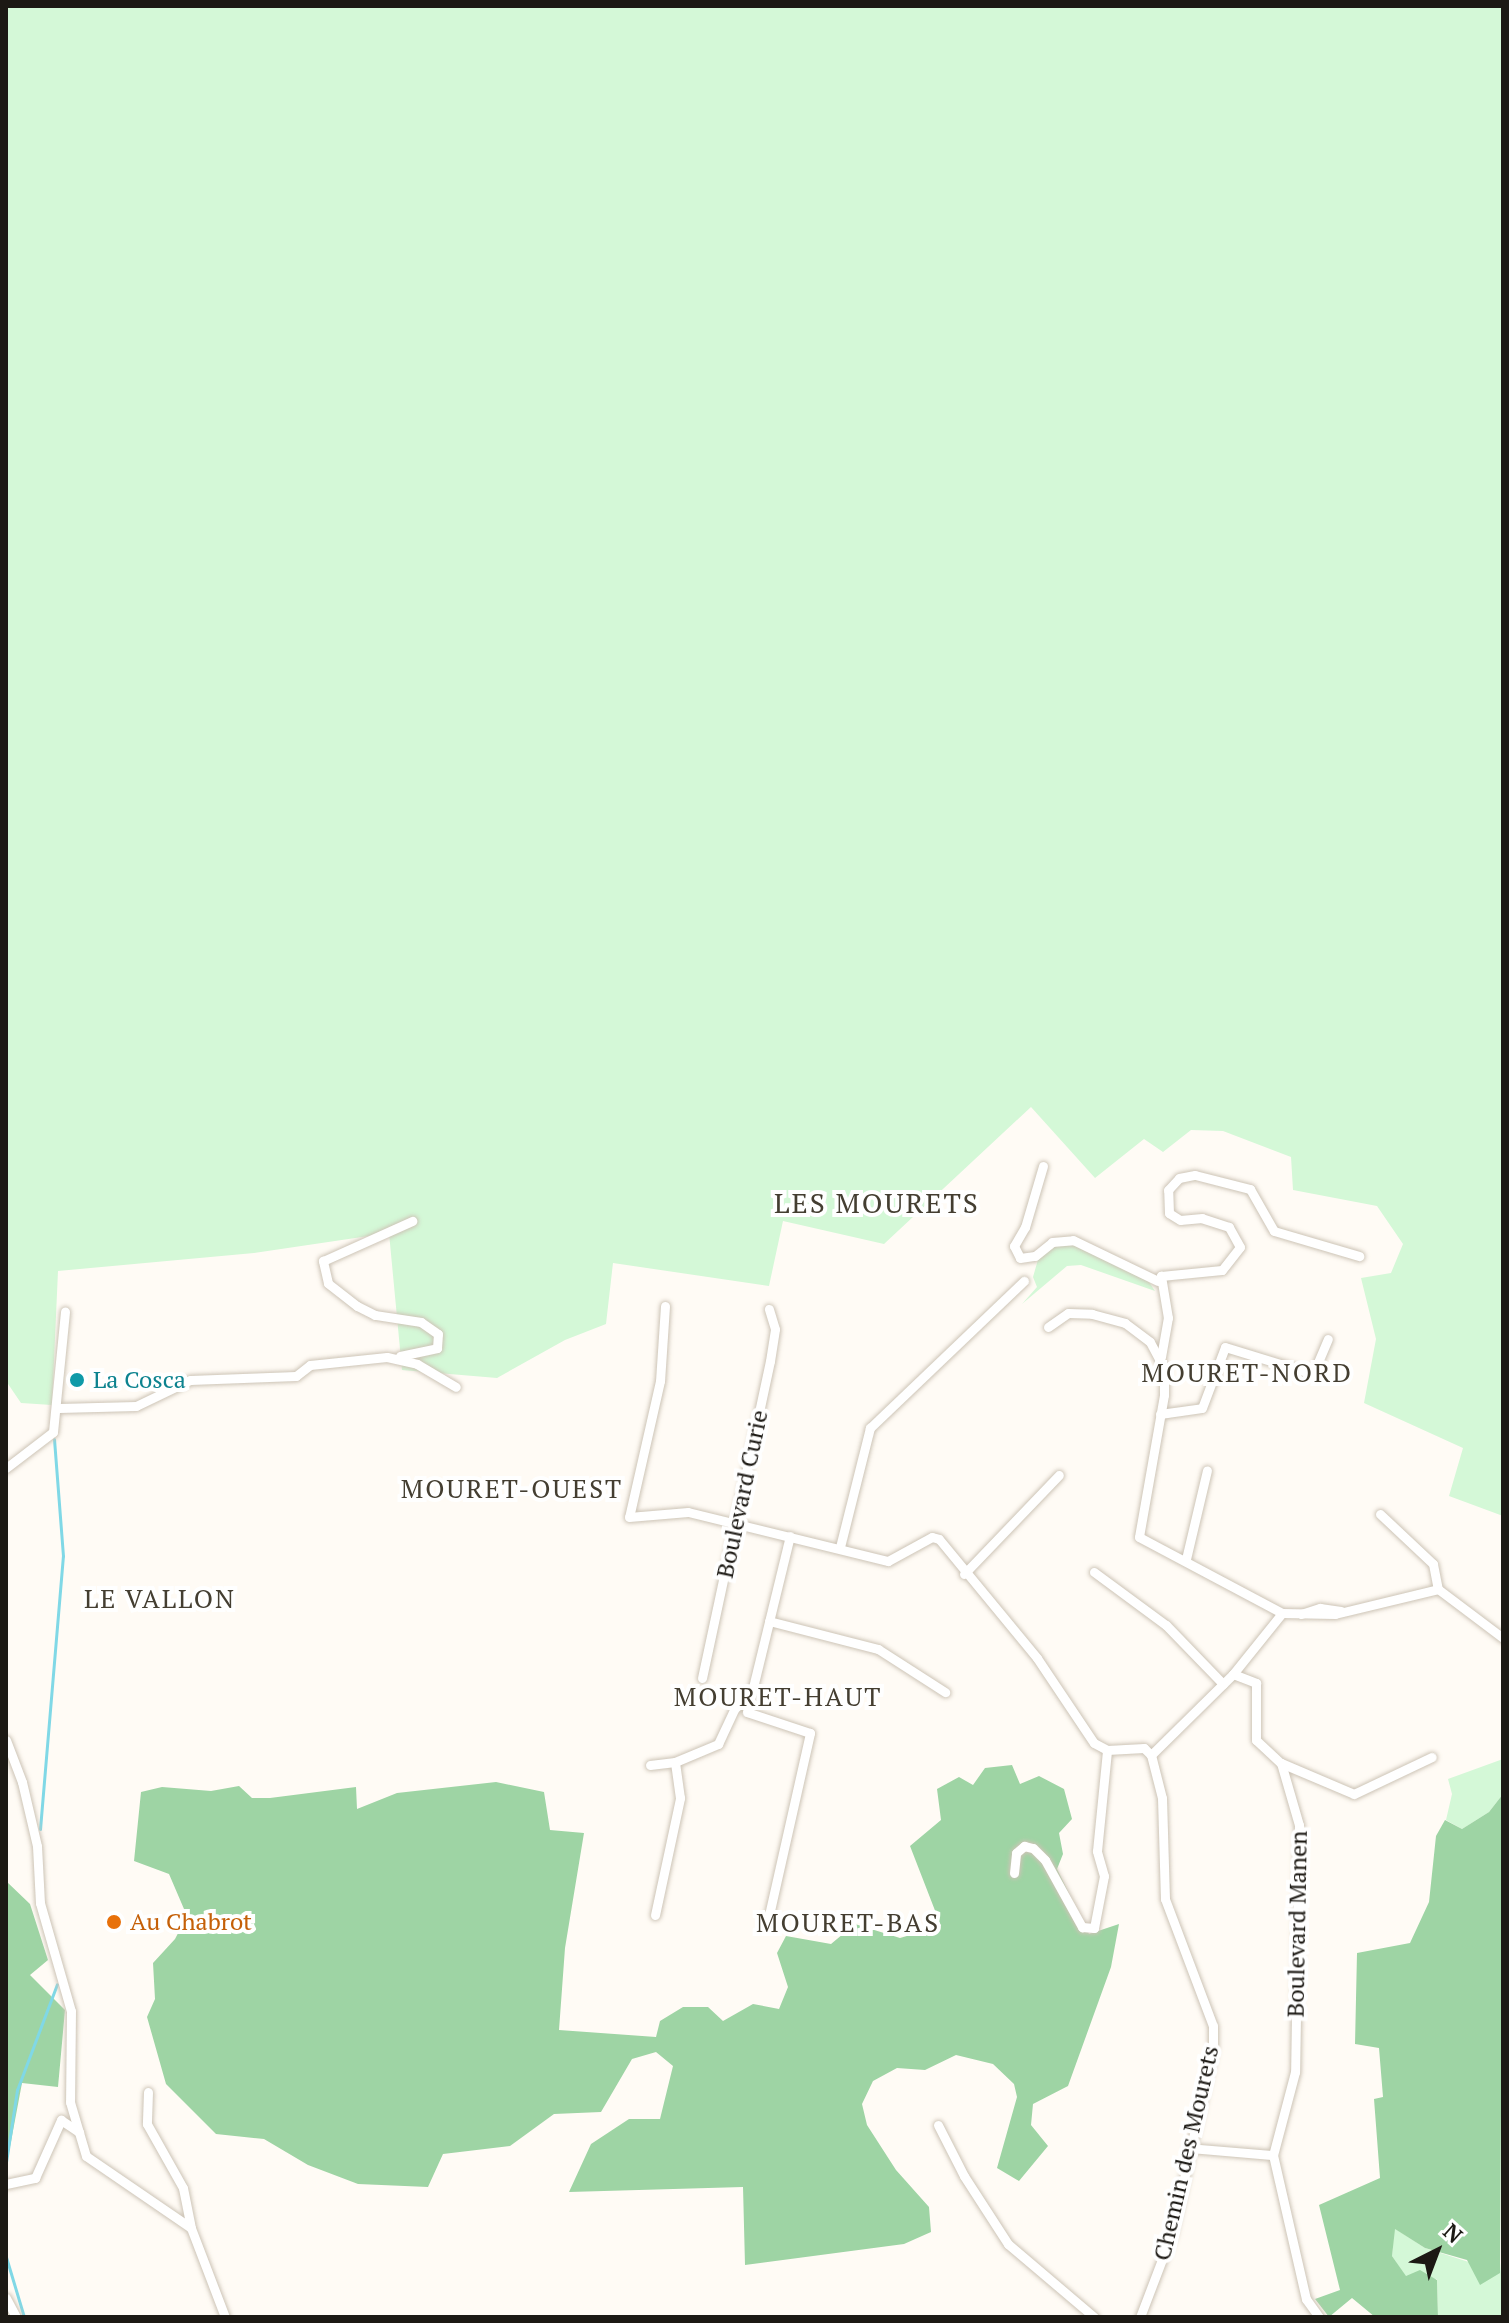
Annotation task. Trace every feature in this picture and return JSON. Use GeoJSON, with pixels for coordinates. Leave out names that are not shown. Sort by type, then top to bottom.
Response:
{"type":"FeatureCollection","features":[{"type":"Feature","properties":{"kind":"street"},"geometry":{"type":"LineString","coordinates":[[1043,1166],[1025,1227],[1014,1246],[1020,1258],[1035,1256],[1052,1242],[1073,1240],[1158,1281],[1168,1318],[1161,1357],[1160,1414],[1138,1532],[1145,1542],[1186,1559],[1282,1613],[1341,1611],[1438,1589]]}},
{"type":"Feature","properties":{"kind":"street"},"geometry":{"type":"LineString","coordinates":[[1158,1281],[1167,1273],[1222,1270],[1239,1252],[1238,1237],[1229,1227],[1202,1218],[1180,1220],[1169,1213],[1168,1190],[1189,1175],[1255,1192],[1270,1227],[1279,1234],[1359,1256]]}},
{"type":"Feature","properties":{"kind":"street"},"geometry":{"type":"LineString","coordinates":[[59,1408],[136,1406],[190,1380],[296,1376],[310,1365],[428,1352],[442,1342],[431,1326],[357,1306],[328,1283],[323,1261],[412,1221]]}},
{"type":"Feature","properties":{"kind":"street"},"geometry":{"type":"LineString","coordinates":[[840,1547],[870,1428],[1024,1281]]}},
{"type":"Feature","properties":{"kind":"street"},"geometry":{"type":"LineString","coordinates":[[665,1306],[660,1381],[629,1517],[688,1512],[888,1561],[932,1537],[939,1539],[964,1574],[1037,1658],[1094,1743],[1107,1750],[1137,1746],[1151,1755],[1233,1674],[1282,1613]]}},
{"type":"Feature","properties":{"kind":"street","name":"Boulevard Curie"},"geometry":{"type":"LineString","coordinates":[[702,1678],[770,1361],[775,1329],[769,1309]]}},
{"type":"Feature","properties":{"kind":"street"},"geometry":{"type":"LineString","coordinates":[[6,1468],[48,1437],[59,1408],[65,1312]]}},
{"type":"Feature","properties":{"kind":"street"},"geometry":{"type":"LineString","coordinates":[[1048,1327],[1068,1313],[1092,1314],[1125,1323],[1150,1342],[1161,1357]]}},
{"type":"Feature","properties":{"kind":"street"},"geometry":{"type":"LineString","coordinates":[[1160,1414],[1202,1408],[1225,1347],[1313,1374],[1328,1339]]}},
{"type":"Feature","properties":{"kind":"street"},"geometry":{"type":"LineString","coordinates":[[387,1357],[417,1364],[456,1387]]}},
{"type":"Feature","properties":{"kind":"street"},"geometry":{"type":"LineString","coordinates":[[1186,1559],[1207,1470]]}},
{"type":"Feature","properties":{"kind":"street"},"geometry":{"type":"LineString","coordinates":[[964,1574],[1059,1475]]}},
{"type":"Feature","properties":{"kind":"street"},"geometry":{"type":"LineString","coordinates":[[1380,1514],[1433,1564],[1438,1589],[1503,1638]]}},
{"type":"Feature","properties":{"kind":"street"},"geometry":{"type":"LineString","coordinates":[[767,1924],[810,1733],[747,1712],[748,1697],[790,1536]]}},
{"type":"Feature","properties":{"kind":"street"},"geometry":{"type":"LineString","coordinates":[[1094,1572],[1166,1625],[1223,1684]]}},
{"type":"Feature","properties":{"kind":"street"},"geometry":{"type":"LineString","coordinates":[[769,1621],[878,1649],[945,1692]]}},
{"type":"Feature","properties":{"kind":"street","name":"Boulevard Manen"},"geometry":{"type":"LineString","coordinates":[[1233,1674],[1256,1683],[1256,1740],[1281,1763],[1299,1825],[1295,2072],[1273,2155]]}},
{"type":"Feature","properties":{"kind":"street"},"geometry":{"type":"LineString","coordinates":[[650,1765],[675,1762],[718,1744],[734,1709],[748,1697]]}},
{"type":"Feature","properties":{"kind":"street"},"geometry":{"type":"LineString","coordinates":[[6,1740],[22,1782],[37,1846],[40,1903],[71,2011],[70,2102],[90,2163],[191,2228]]}},
{"type":"Feature","properties":{"kind":"street"},"geometry":{"type":"LineString","coordinates":[[1014,1873],[1016,1853],[1024,1846],[1033,1848],[1045,1860],[1082,1927],[1089,1932],[1094,1928],[1104,1876],[1097,1851],[1107,1750]]}},
{"type":"Feature","properties":{"kind":"street","name":"Chemin des Mourets"},"geometry":{"type":"LineString","coordinates":[[1140,2317],[1172,2233],[1213,2026],[1171,1924],[1162,1798],[1151,1755]]}},
{"type":"Feature","properties":{"kind":"street"},"geometry":{"type":"LineString","coordinates":[[1281,1763],[1354,1794],[1432,1757]]}},
{"type":"Feature","properties":{"kind":"street"},"geometry":{"type":"LineString","coordinates":[[655,1915],[680,1798],[675,1762]]}},
{"type":"Feature","properties":{"kind":"street"},"geometry":{"type":"LineString","coordinates":[[148,2092],[147,2124],[183,2188],[191,2228],[225,2317]]}},
{"type":"Feature","properties":{"kind":"street"},"geometry":{"type":"LineString","coordinates":[[6,2184],[35,2178],[61,2120],[80,2132]]}},
{"type":"Feature","properties":{"kind":"street"},"geometry":{"type":"LineString","coordinates":[[938,2125],[964,2176],[1008,2244],[1094,2317]]}},
{"type":"Feature","properties":{"kind":"street"},"geometry":{"type":"LineString","coordinates":[[1189,2148],[1273,2155],[1306,2299],[1319,2317]]}},
{"type":"Feature","properties":{"kind":"street"},"geometry":{"type":"LineString","coordinates":[[6,2298],[16,2317]]}},
{"type":"Feature","properties":{"kind":"green space"},"geometry":{"type":"Polygon","coordinates":[[[6,6],[1503,6],[1503,1516],[1449,1496],[1463,1448],[1364,1403],[1376,1339],[1361,1278],[1391,1273],[1403,1244],[1377,1206],[1293,1190],[1291,1157],[1223,1131],[1191,1130],[1163,1152],[1144,1139],[1095,1178],[1031,1107],[884,1244],[783,1221],[769,1286],[613,1263],[606,1324],[565,1340],[497,1378],[402,1370],[389,1233],[254,1253],[58,1271],[52,1405],[21,1403],[6,1381],[6,6]]]}},
{"type":"Feature","properties":{"kind":"green space"},"geometry":{"type":"Polygon","coordinates":[[[1071,1243],[1147,1279],[1155,1291],[1081,1265],[1067,1266],[1022,1304],[1037,1287],[1033,1277],[1039,1256],[1051,1247],[1071,1243]]]}},
{"type":"Feature","properties":{"kind":"green space"},"geometry":{"type":"Polygon","coordinates":[[[1503,1759],[1503,1794],[1489,1812],[1462,1829],[1446,1820],[1452,1794],[1448,1779],[1503,1759]]]}},
{"type":"Feature","properties":{"kind":"green space"},"geometry":{"type":"Polygon","coordinates":[[[1012,1765],[1020,1784],[1039,1776],[1064,1789],[1072,1819],[1059,1833],[1063,1854],[1057,1869],[1089,1934],[1119,1924],[1111,1967],[1068,2086],[1033,2104],[1031,2125],[1048,2146],[1019,2181],[997,2168],[1017,2097],[1014,2084],[993,2064],[956,2055],[925,2070],[897,2068],[873,2081],[862,2104],[867,2125],[896,2170],[929,2207],[931,2232],[904,2244],[745,2265],[743,2187],[569,2192],[591,2144],[629,2119],[660,2119],[673,2066],[656,2052],[632,2059],[601,2112],[554,2114],[510,2146],[443,2154],[428,2187],[358,2184],[308,2165],[264,2139],[216,2134],[166,2084],[147,2017],[155,1999],[153,1963],[175,1939],[187,1916],[169,1874],[134,1861],[141,1792],[162,1787],[211,1791],[239,1786],[252,1798],[270,1798],[356,1787],[357,1809],[397,1793],[496,1782],[544,1792],[550,1830],[584,1833],[565,1948],[559,2030],[656,2037],[660,2021],[683,2007],[708,2007],[723,2021],[753,2004],[779,2009],[788,1987],[777,1953],[786,1936],[831,1944],[855,1924],[900,1938],[941,1926],[910,1846],[941,1820],[937,1789],[959,1777],[973,1785],[985,1768],[1012,1765]]]}},
{"type":"Feature","properties":{"kind":"green space"},"geometry":{"type":"Polygon","coordinates":[[[1503,1794],[1500,2273],[1480,2285],[1467,2260],[1425,2248],[1395,2229],[1392,2256],[1406,2276],[1420,2270],[1437,2280],[1438,2317],[1375,2317],[1352,2298],[1329,2317],[1315,2299],[1340,2290],[1319,2205],[1380,2178],[1374,2099],[1383,2097],[1379,2048],[1355,2044],[1357,1953],[1410,1943],[1429,1902],[1436,1836],[1445,1820],[1462,1829],[1489,1812],[1503,1794]]]}},
{"type":"Feature","properties":{"kind":"green space"},"geometry":{"type":"Polygon","coordinates":[[[6,1881],[30,1904],[48,1960],[30,1975],[65,2010],[58,2087],[22,2083],[6,2168],[6,1881]]]}},
{"type":"Feature","properties":{"kind":"green space"},"geometry":{"type":"Polygon","coordinates":[[[1394,2228],[1425,2248],[1500,2272],[1503,2243],[1503,2317],[1438,2317],[1437,2279],[1406,2277],[1392,2256],[1394,2228]]]}},
{"type":"Feature","properties":{"kind":"waterway"},"geometry":{"type":"LineString","coordinates":[[40,1829],[63,1556],[54,1439]]}},
{"type":"Feature","properties":{"kind":"waterway"},"geometry":{"type":"LineString","coordinates":[[6,2162],[17,2090],[57,1984]]}},
{"type":"Feature","properties":{"kind":"waterway"},"geometry":{"type":"LineString","coordinates":[[6,2257],[24,2317]]}},
{"type":"Feature","properties":{"kind":"place","name":"La Cosca"},"geometry":{"type":"Point","coordinates":[77,1380]}},
{"type":"Feature","properties":{"kind":"place","name":"Au Chabrot"},"geometry":{"type":"Point","coordinates":[114,1922]}},
{"type":"Feature","properties":{"kind":"district","name":"LES MOURETS"},"geometry":{"type":"Point","coordinates":[877,1203]}},
{"type":"Feature","properties":{"kind":"district","name":"MOURET-NORD"},"geometry":{"type":"Point","coordinates":[1247,1373]}},
{"type":"Feature","properties":{"kind":"district","name":"MOURET-OUEST"},"geometry":{"type":"Point","coordinates":[512,1489]}},
{"type":"Feature","properties":{"kind":"district","name":"LE VALLON"},"geometry":{"type":"Point","coordinates":[160,1599]}},
{"type":"Feature","properties":{"kind":"district","name":"MOURET-HAUT"},"geometry":{"type":"Point","coordinates":[778,1697]}},
{"type":"Feature","properties":{"kind":"district","name":"MOURET-BAS"},"geometry":{"type":"Point","coordinates":[848,1923]}}]}
